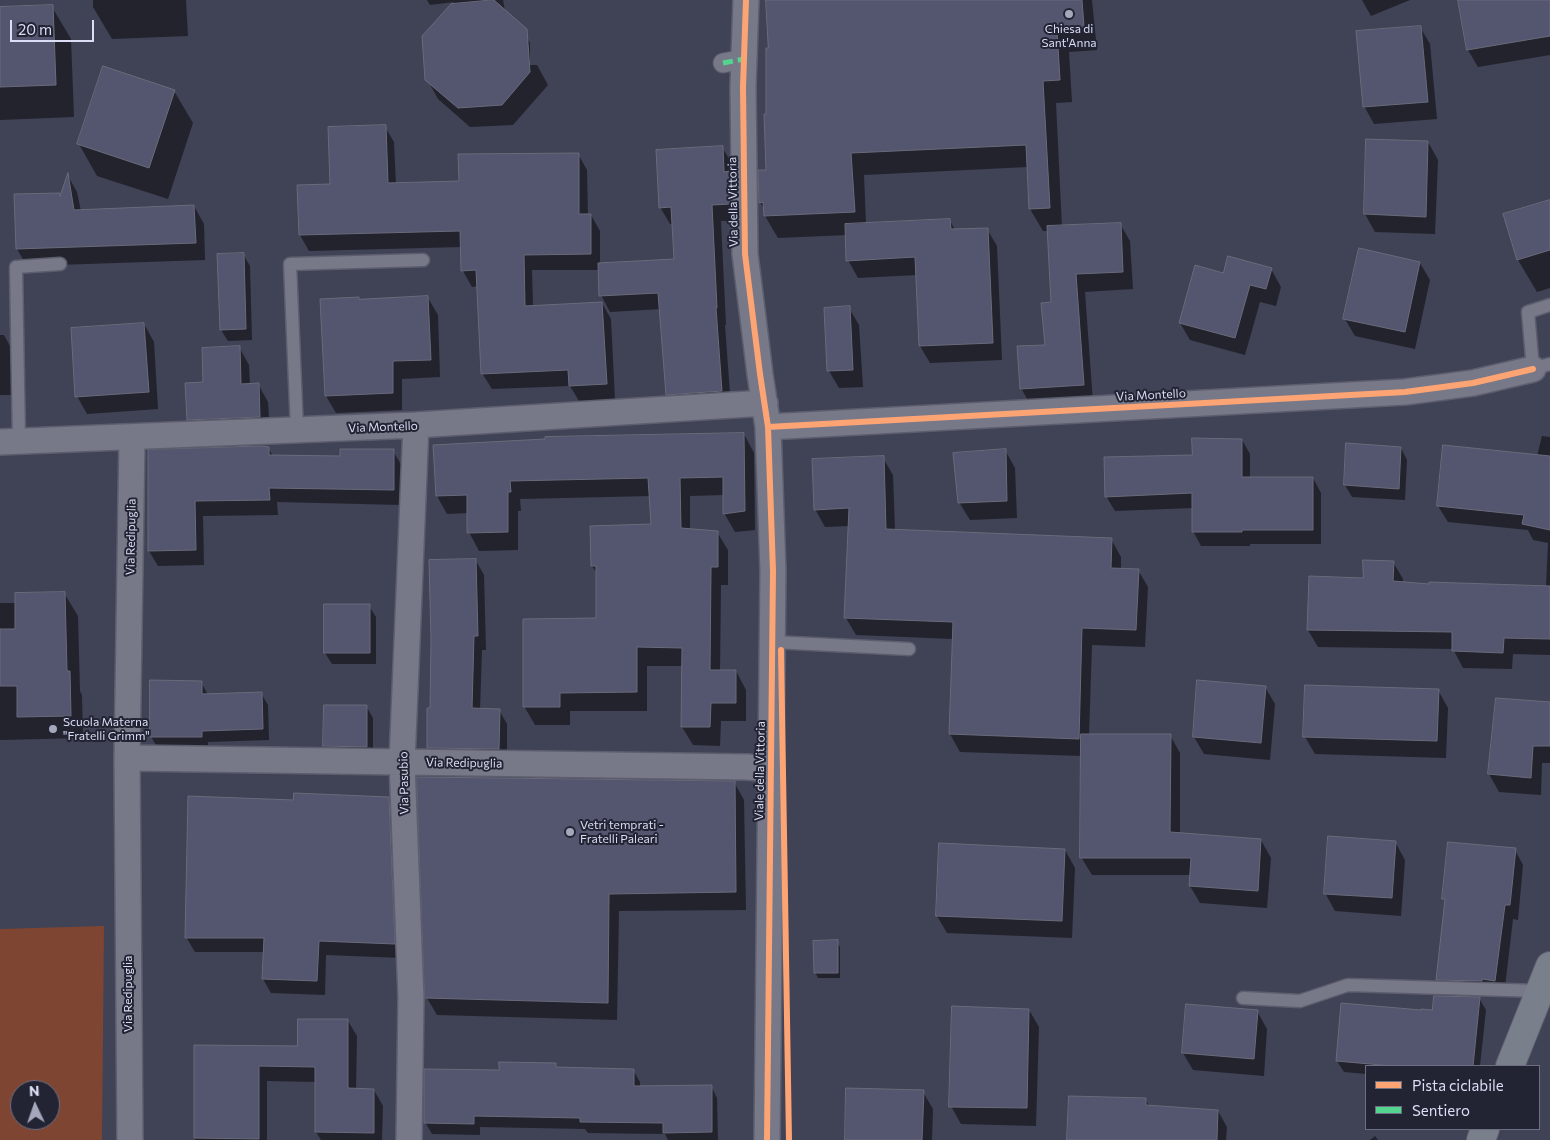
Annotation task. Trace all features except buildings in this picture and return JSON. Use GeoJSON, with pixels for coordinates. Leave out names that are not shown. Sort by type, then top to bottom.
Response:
{"type":"FeatureCollection","features":[{"type":"Feature","properties":{"kind":"main road"},"geometry":{"type":"LineString","coordinates":[[1510,1065],[1550,966]]}},
{"type":"Feature","properties":{"kind":"street","name":"Via della Vittoria"},"geometry":{"type":"LineString","coordinates":[[746,0],[733,61],[742,87],[745,254],[767,415]]}},
{"type":"Feature","properties":{"kind":"street","name":"Via Montello"},"geometry":{"type":"LineString","coordinates":[[10,441],[416,425],[767,415],[1405,392],[1473,382],[1541,366]]}},
{"type":"Feature","properties":{"kind":"street","name":"Viale della Vittoria"},"geometry":{"type":"LineString","coordinates":[[767,415],[773,561],[767,1140]]}},
{"type":"Feature","properties":{"kind":"street","name":"Via Pasubio"},"geometry":{"type":"LineString","coordinates":[[409,1140],[411,998],[402,762],[416,425]]}},
{"type":"Feature","properties":{"kind":"street","name":"Via Redipuglia"},"geometry":{"type":"LineString","coordinates":[[130,1140],[127,758],[132,436]]}},
{"type":"Feature","properties":{"kind":"street","name":"Via Redipuglia"},"geometry":{"type":"LineString","coordinates":[[127,758],[747,767],[771,769]]}},
{"type":"Feature","properties":{"kind":"lane"},"geometry":{"type":"LineString","coordinates":[[297,430],[290,264],[423,260]]}},
{"type":"Feature","properties":{"kind":"lane"},"geometry":{"type":"LineString","coordinates":[[10,441],[16,266],[60,264]]}},
{"type":"Feature","properties":{"kind":"lane","name":"Via Montello"},"geometry":{"type":"LineString","coordinates":[[1541,366],[1528,312],[1550,305]]}},
{"type":"Feature","properties":{"kind":"lane"},"geometry":{"type":"LineString","coordinates":[[773,642],[909,649]]}},
{"type":"Feature","properties":{"kind":"lane"},"geometry":{"type":"LineString","coordinates":[[1243,998],[1300,1002],[1348,985],[1539,991]]}},
{"type":"Feature","properties":{"kind":"shaded area"},"geometry":{"type":"Polygon","coordinates":[[[104,926],[102,1140],[0,1140],[0,929],[104,926]]]}},
{"type":"Feature","properties":{"kind":"marked path"},"geometry":{"type":"LineString","coordinates":[[723,63],[744,59]]}},
{"type":"Feature","properties":{"kind":"cycle path"},"geometry":{"type":"LineString","coordinates":[[746,0],[743,87],[745,254],[768,427],[773,571],[767,1140]]}},
{"type":"Feature","properties":{"kind":"cycle path"},"geometry":{"type":"LineString","coordinates":[[768,427],[1405,392],[1473,383],[1533,369]]}},
{"type":"Feature","properties":{"kind":"cycle path"},"geometry":{"type":"LineString","coordinates":[[781,650],[789,1140]]}},
{"type":"Feature","properties":{"kind":"place","name":"Chiesa di Sant'Anna"},"geometry":{"type":"Point","coordinates":[1069,14]}},
{"type":"Feature","properties":{"kind":"place","name":"Scuola Materna \"Fratelli Grimm\""},"geometry":{"type":"Point","coordinates":[53,729]}},
{"type":"Feature","properties":{"kind":"place","name":"Vetri temprati - Fratelli Paleari"},"geometry":{"type":"Point","coordinates":[570,832]}}]}
